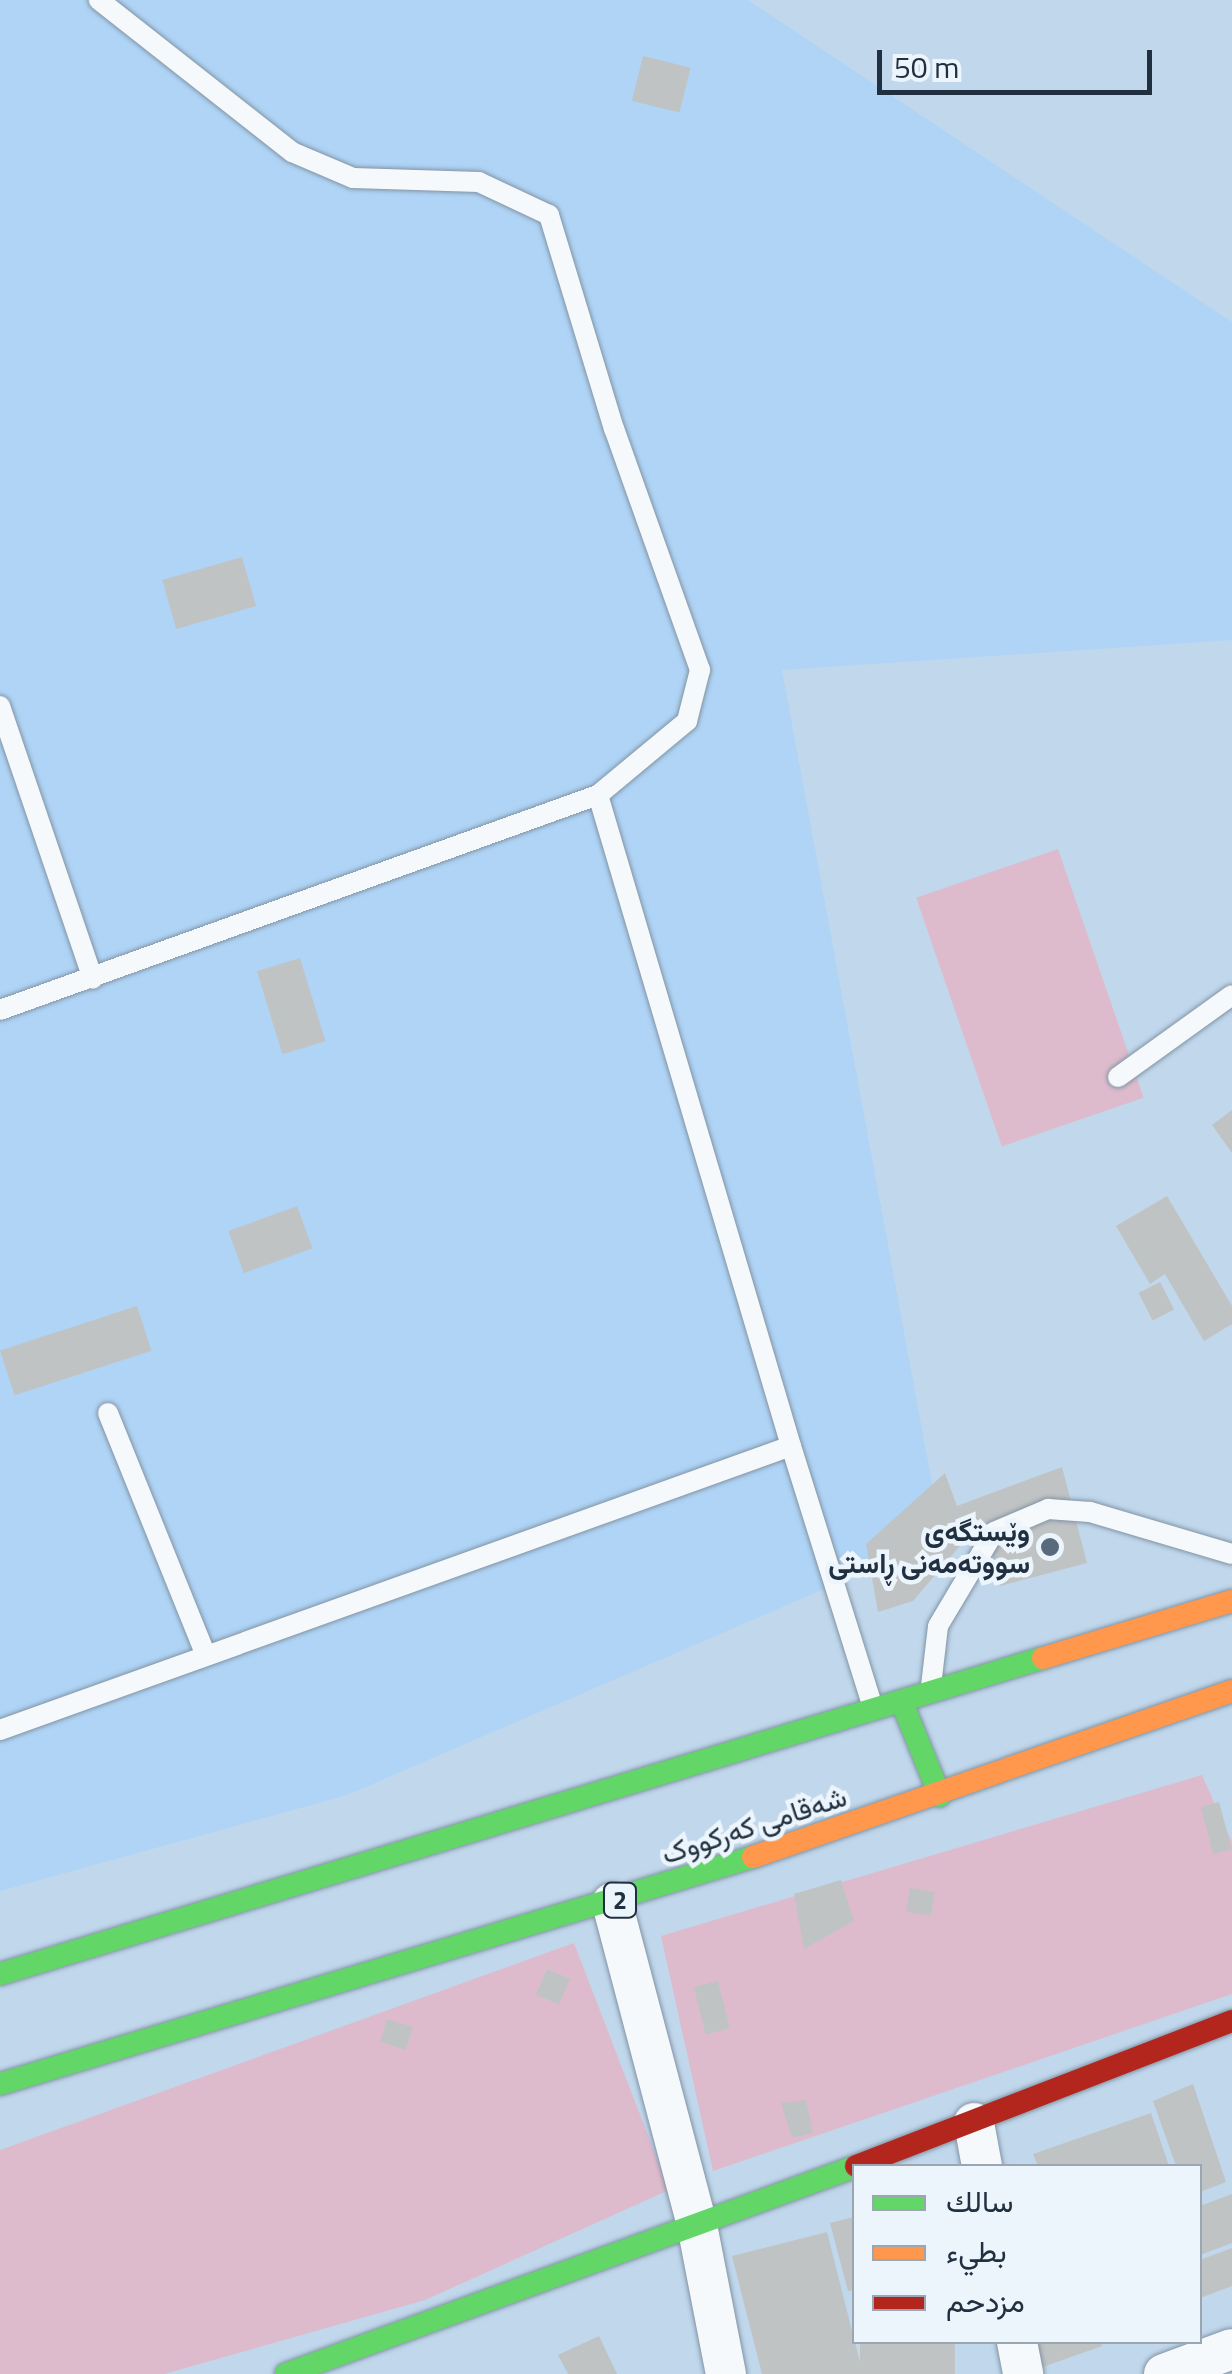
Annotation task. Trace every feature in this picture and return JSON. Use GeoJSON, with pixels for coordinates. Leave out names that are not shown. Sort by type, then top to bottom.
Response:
{"type":"FeatureCollection","features":[{"type":"Feature","properties":{"kind":"main road"},"geometry":{"type":"LineString","coordinates":[[0,1974],[929,1698],[1232,1601]]}},
{"type":"Feature","properties":{"kind":"main road","name":"شەقامی کەرکووک"},"geometry":{"type":"LineString","coordinates":[[0,2084],[612,1903],[940,1796],[1232,1691]]}},
{"type":"Feature","properties":{"kind":"main road"},"geometry":{"type":"LineString","coordinates":[[903,1705],[940,1796]]}},
{"type":"Feature","properties":{"kind":"main road"},"geometry":{"type":"LineString","coordinates":[[863,2164],[1232,2021]]}},
{"type":"Feature","properties":{"kind":"main road"},"geometry":{"type":"LineString","coordinates":[[286,2374],[852,2168]]}},
{"type":"Feature","properties":{"kind":"street"},"geometry":{"type":"LineString","coordinates":[[612,1903],[698,2226],[726,2374]]}},
{"type":"Feature","properties":{"kind":"street"},"geometry":{"type":"LineString","coordinates":[[974,2123],[982,2164]]}},
{"type":"Feature","properties":{"kind":"street"},"geometry":{"type":"LineString","coordinates":[[1017,2344],[1023,2374]]}},
{"type":"Feature","properties":{"kind":"street"},"geometry":{"type":"LineString","coordinates":[[1164,2374],[1232,2348]]}},
{"type":"Feature","properties":{"kind":"lane"},"geometry":{"type":"LineString","coordinates":[[0,1010],[598,795],[687,721],[700,670],[614,428],[549,215],[479,182],[352,178],[292,152],[99,0]]}},
{"type":"Feature","properties":{"kind":"lane"},"geometry":{"type":"LineString","coordinates":[[0,706],[93,979]]}},
{"type":"Feature","properties":{"kind":"lane"},"geometry":{"type":"LineString","coordinates":[[598,795],[791,1446],[876,1714]]}},
{"type":"Feature","properties":{"kind":"lane"},"geometry":{"type":"LineString","coordinates":[[1118,1077],[1232,995]]}},
{"type":"Feature","properties":{"kind":"lane"},"geometry":{"type":"LineString","coordinates":[[108,1413],[205,1652]]}},
{"type":"Feature","properties":{"kind":"lane"},"geometry":{"type":"LineString","coordinates":[[0,1730],[205,1652],[791,1446]]}},
{"type":"Feature","properties":{"kind":"lane"},"geometry":{"type":"LineString","coordinates":[[929,1698],[938,1626],[994,1532],[1048,1510],[1090,1512],[1232,1554]]}},
{"type":"Feature","properties":{"kind":"shaded area"},"geometry":{"type":"Polygon","coordinates":[[[0,0],[748,0],[1232,322],[1232,640],[782,670],[942,1538],[347,1795],[0,1891],[0,0]]]}},
{"type":"Feature","properties":{"kind":"shaded area"},"geometry":{"type":"Polygon","coordinates":[[[1058,849],[1144,1098],[1002,1147],[916,898],[1058,849]]]}},
{"type":"Feature","properties":{"kind":"shaded area"},"geometry":{"type":"Polygon","coordinates":[[[1202,1775],[1232,1842],[1232,1994],[713,2171],[661,1936],[1202,1775]]]}},
{"type":"Feature","properties":{"kind":"shaded area"},"geometry":{"type":"Polygon","coordinates":[[[574,1943],[669,2190],[425,2300],[164,2374],[0,2374],[0,2150],[574,1943]]]}},
{"type":"Feature","properties":{"kind":"building"},"geometry":{"type":"Polygon","coordinates":[[[643,56],[691,68],[679,112],[632,101],[643,56]]]}},
{"type":"Feature","properties":{"kind":"building"},"geometry":{"type":"Polygon","coordinates":[[[242,557],[256,606],[176,629],[162,580],[242,557]]]}},
{"type":"Feature","properties":{"kind":"building"},"geometry":{"type":"Polygon","coordinates":[[[300,958],[325,1041],[282,1054],[257,971],[300,958]]]}},
{"type":"Feature","properties":{"kind":"building"},"geometry":{"type":"Polygon","coordinates":[[[1232,1110],[1232,1153],[1212,1125],[1232,1110]]]}},
{"type":"Feature","properties":{"kind":"building"},"geometry":{"type":"Polygon","coordinates":[[[1167,1196],[1232,1306],[1232,1324],[1204,1341],[1165,1274],[1150,1284],[1116,1226],[1167,1196]]]}},
{"type":"Feature","properties":{"kind":"building"},"geometry":{"type":"Polygon","coordinates":[[[297,1206],[312,1248],[244,1273],[228,1231],[297,1206]]]}},
{"type":"Feature","properties":{"kind":"building"},"geometry":{"type":"Polygon","coordinates":[[[1160,1282],[1174,1310],[1153,1321],[1139,1293],[1160,1282]]]}},
{"type":"Feature","properties":{"kind":"building"},"geometry":{"type":"Polygon","coordinates":[[[137,1306],[152,1351],[15,1395],[0,1350],[137,1306]]]}},
{"type":"Feature","properties":{"kind":"building"},"geometry":{"type":"Polygon","coordinates":[[[1062,1467],[1087,1563],[1000,1586],[987,1534],[966,1539],[913,1601],[878,1612],[866,1544],[945,1473],[957,1506],[1062,1467]]]}},
{"type":"Feature","properties":{"kind":"building"},"geometry":{"type":"Polygon","coordinates":[[[1219,1802],[1232,1849],[1213,1854],[1201,1807],[1219,1802]]]}},
{"type":"Feature","properties":{"kind":"building"},"geometry":{"type":"Polygon","coordinates":[[[841,1880],[854,1921],[804,1949],[794,1894],[841,1880]]]}},
{"type":"Feature","properties":{"kind":"building"},"geometry":{"type":"Polygon","coordinates":[[[910,1888],[935,1892],[931,1916],[906,1912],[910,1888]]]}},
{"type":"Feature","properties":{"kind":"building"},"geometry":{"type":"Polygon","coordinates":[[[547,1969],[570,1979],[559,2005],[536,1995],[547,1969]]]}},
{"type":"Feature","properties":{"kind":"building"},"geometry":{"type":"Polygon","coordinates":[[[718,1981],[730,2029],[706,2035],[694,1987],[718,1981]]]}},
{"type":"Feature","properties":{"kind":"building"},"geometry":{"type":"Polygon","coordinates":[[[387,2019],[413,2027],[406,2050],[380,2042],[387,2019]]]}},
{"type":"Feature","properties":{"kind":"building"},"geometry":{"type":"Polygon","coordinates":[[[1193,2084],[1226,2182],[1202,2191],[1202,2164],[1175,2164],[1153,2101],[1193,2084]]]}},
{"type":"Feature","properties":{"kind":"building"},"geometry":{"type":"Polygon","coordinates":[[[806,2100],[813,2133],[792,2138],[781,2103],[806,2100]]]}},
{"type":"Feature","properties":{"kind":"building"},"geometry":{"type":"Polygon","coordinates":[[[1151,2113],[1168,2164],[1037,2164],[1033,2154],[1151,2113]]]}},
{"type":"Feature","properties":{"kind":"building"},"geometry":{"type":"Polygon","coordinates":[[[1232,2194],[1232,2243],[1202,2254],[1202,2205],[1232,2194]]]}},
{"type":"Feature","properties":{"kind":"building"},"geometry":{"type":"Polygon","coordinates":[[[852,2218],[852,2290],[848,2291],[830,2223],[852,2218]]]}},
{"type":"Feature","properties":{"kind":"building"},"geometry":{"type":"Polygon","coordinates":[[[827,2232],[852,2344],[855,2344],[863,2374],[762,2374],[732,2256],[827,2232]]]}},
{"type":"Feature","properties":{"kind":"building"},"geometry":{"type":"Polygon","coordinates":[[[1232,2248],[1232,2286],[1202,2297],[1202,2259],[1232,2248]]]}},
{"type":"Feature","properties":{"kind":"building"},"geometry":{"type":"Polygon","coordinates":[[[599,2336],[617,2374],[568,2374],[558,2355],[599,2336]]]}},
{"type":"Feature","properties":{"kind":"building"},"geometry":{"type":"Polygon","coordinates":[[[860,2344],[955,2344],[955,2374],[860,2374],[860,2344]]]}},
{"type":"Feature","properties":{"kind":"building"},"geometry":{"type":"Polygon","coordinates":[[[1032,2344],[1102,2344],[1102,2346],[1040,2368],[1032,2344]]]}},
{"type":"Feature","properties":{"kind":"traffic: fast"},"geometry":{"type":"LineString","coordinates":[[0,1974],[1043,1658]]}},
{"type":"Feature","properties":{"kind":"traffic: fast"},"geometry":{"type":"LineString","coordinates":[[903,1705],[940,1796]]}},
{"type":"Feature","properties":{"kind":"traffic: fast"},"geometry":{"type":"LineString","coordinates":[[0,2084],[753,1857]]}},
{"type":"Feature","properties":{"kind":"traffic: fast"},"geometry":{"type":"LineString","coordinates":[[286,2374],[852,2168]]}},
{"type":"Feature","properties":{"kind":"traffic: slow"},"geometry":{"type":"LineString","coordinates":[[1043,1658],[1232,1601]]}},
{"type":"Feature","properties":{"kind":"traffic: slow"},"geometry":{"type":"LineString","coordinates":[[753,1857],[1232,1691]]}},
{"type":"Feature","properties":{"kind":"traffic: jam"},"geometry":{"type":"LineString","coordinates":[[861,2164],[1232,2021]]}},
{"type":"Feature","properties":{"kind":"place","name":"وێستگەی سووتەمەنی ڕاستی"},"geometry":{"type":"Point","coordinates":[1050,1547]}}]}
